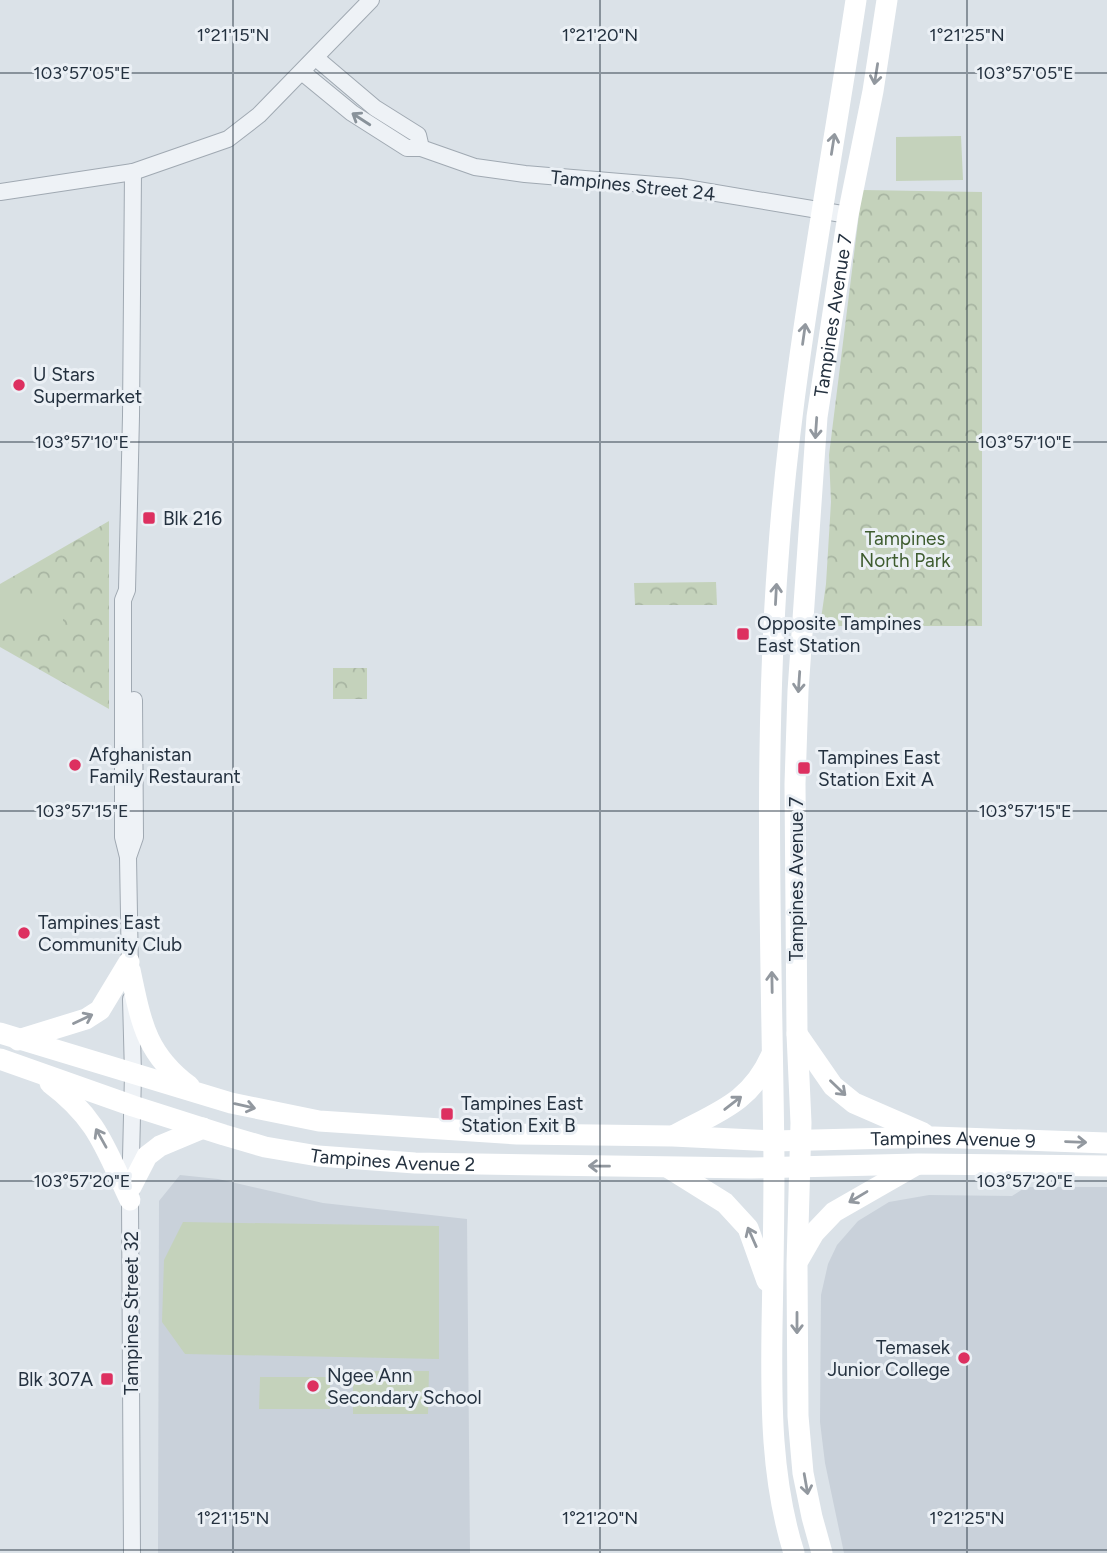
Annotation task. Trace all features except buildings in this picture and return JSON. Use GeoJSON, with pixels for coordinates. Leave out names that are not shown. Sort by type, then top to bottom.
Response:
{"type":"FeatureCollection","features":[{"type":"Feature","properties":{"kind":"main road","name":"Tampines Avenue 7"},"geometry":{"type":"LineString","coordinates":[[794,1553],[784,1520],[772,1421],[774,1050],[768,792],[777,563],[791,425],[856,0]]}},
{"type":"Feature","properties":{"kind":"main road","name":"Tampines Avenue 7"},"geometry":{"type":"LineString","coordinates":[[822,1553],[803,1473],[798,1416],[798,691],[817,417],[848,215],[873,91],[887,0]]}},
{"type":"Feature","properties":{"kind":"main road"},"geometry":{"type":"LineString","coordinates":[[9,1036],[86,1018],[100,1010],[130,966]]}},
{"type":"Feature","properties":{"kind":"main road"},"geometry":{"type":"LineString","coordinates":[[130,966],[141,1019],[155,1052],[171,1072],[199,1093]]}},
{"type":"Feature","properties":{"kind":"main road"},"geometry":{"type":"LineString","coordinates":[[797,1034],[833,1086],[854,1103],[934,1137]]}},
{"type":"Feature","properties":{"kind":"main road","name":"Tampines Avenue 2"},"geometry":{"type":"LineString","coordinates":[[9,1036],[199,1093],[319,1121],[517,1134],[800,1140]]}},
{"type":"Feature","properties":{"kind":"main road"},"geometry":{"type":"LineString","coordinates":[[673,1136],[714,1117],[757,1084],[774,1050]]}},
{"type":"Feature","properties":{"kind":"main road","name":"Tampines Avenue 2"},"geometry":{"type":"LineString","coordinates":[[0,1059],[132,1106],[265,1147],[318,1156],[415,1163],[800,1168]]}},
{"type":"Feature","properties":{"kind":"main road"},"geometry":{"type":"LineString","coordinates":[[34,1071],[72,1101],[99,1133],[130,1193]]}},
{"type":"Feature","properties":{"kind":"main road"},"geometry":{"type":"LineString","coordinates":[[130,1193],[147,1156],[167,1142],[203,1128]]}},
{"type":"Feature","properties":{"kind":"main road","name":"Tampines Avenue 9"},"geometry":{"type":"LineString","coordinates":[[800,1140],[934,1137],[1107,1143]]}},
{"type":"Feature","properties":{"kind":"main road"},"geometry":{"type":"LineString","coordinates":[[797,1264],[814,1233],[834,1212],[918,1164]]}},
{"type":"Feature","properties":{"kind":"main road","name":"Tampines Avenue 9"},"geometry":{"type":"LineString","coordinates":[[800,1168],[918,1164],[1107,1166]]}},
{"type":"Feature","properties":{"kind":"main road"},"geometry":{"type":"LineString","coordinates":[[668,1167],[726,1203],[748,1228],[773,1302]]}},
{"type":"Feature","properties":{"kind":"street"},"geometry":{"type":"LineString","coordinates":[[0,192],[133,172],[228,139],[259,116],[371,0]]}},
{"type":"Feature","properties":{"kind":"street","name":"Tampines Street 24"},"geometry":{"type":"LineString","coordinates":[[316,58],[375,107],[418,135],[421,148]]}},
{"type":"Feature","properties":{"kind":"street","name":"Tampines Street 24"},"geometry":{"type":"LineString","coordinates":[[302,72],[352,113],[407,148],[421,148],[486,169],[680,187],[848,215]]}},
{"type":"Feature","properties":{"kind":"street","name":"Tampines Street 32"},"geometry":{"type":"LineString","coordinates":[[132,1553],[132,1074],[128,857],[123,838],[129,765],[133,601],[127,590],[133,172]]}},
{"type":"Feature","properties":{"kind":"shaded area","name":"Ngee Ann Secondary School"},"geometry":{"type":"Polygon","coordinates":[[[180,1175],[218,1179],[323,1203],[467,1219],[470,1553],[158,1553],[159,1201],[180,1175]]]}},
{"type":"Feature","properties":{"kind":"shaded area","name":"Temasek Junior College"},"geometry":{"type":"Polygon","coordinates":[[[1026,1187],[1107,1187],[1107,1553],[844,1553],[825,1463],[820,1422],[821,1295],[828,1264],[837,1245],[858,1221],[889,1202],[929,1195],[1012,1196],[1026,1187]]]}},
{"type":"Feature","properties":{"kind":"green space"},"geometry":{"type":"Polygon","coordinates":[[[961,136],[963,180],[896,181],[896,137],[961,136]]]}},
{"type":"Feature","properties":{"kind":"green space","name":"Tampines North Park"},"geometry":{"type":"Polygon","coordinates":[[[862,190],[982,192],[982,626],[820,626],[826,584],[831,502],[829,455],[862,190]]]}},
{"type":"Feature","properties":{"kind":"green space"},"geometry":{"type":"Polygon","coordinates":[[[109,521],[109,709],[0,647],[0,584],[109,521]]]}},
{"type":"Feature","properties":{"kind":"green space"},"geometry":{"type":"Polygon","coordinates":[[[716,582],[717,605],[635,605],[634,583],[716,582]]]}},
{"type":"Feature","properties":{"kind":"green space"},"geometry":{"type":"Polygon","coordinates":[[[0,599],[63,599],[63,634],[0,634],[0,599]]]}},
{"type":"Feature","properties":{"kind":"green space"},"geometry":{"type":"Polygon","coordinates":[[[333,668],[367,668],[367,699],[333,699],[333,668]]]}},
{"type":"Feature","properties":{"kind":"green space"},"geometry":{"type":"Polygon","coordinates":[[[183,1222],[439,1226],[439,1359],[185,1354],[162,1322],[164,1260],[183,1222]]]}},
{"type":"Feature","properties":{"kind":"green space"},"geometry":{"type":"Polygon","coordinates":[[[353,1371],[429,1371],[428,1414],[353,1414],[353,1371]]]}},
{"type":"Feature","properties":{"kind":"green space"},"geometry":{"type":"Polygon","coordinates":[[[260,1377],[330,1377],[330,1409],[259,1409],[260,1377]]]}},
{"type":"Feature","properties":{"kind":"place","name":"U Stars Supermarket"},"geometry":{"type":"Point","coordinates":[19,385]}},
{"type":"Feature","properties":{"kind":"place","name":"Blk 216"},"geometry":{"type":"Point","coordinates":[149,518]}},
{"type":"Feature","properties":{"kind":"place","name":"Opposite Tampines East Station"},"geometry":{"type":"Point","coordinates":[743,634]}},
{"type":"Feature","properties":{"kind":"place","name":"Afghanistan Family Restaurant"},"geometry":{"type":"Point","coordinates":[75,765]}},
{"type":"Feature","properties":{"kind":"place","name":"Tampines East Station Exit A"},"geometry":{"type":"Point","coordinates":[804,768]}},
{"type":"Feature","properties":{"kind":"place","name":"Tampines East Community Club"},"geometry":{"type":"Point","coordinates":[24,933]}},
{"type":"Feature","properties":{"kind":"place","name":"Tampines East Station Exit B"},"geometry":{"type":"Point","coordinates":[447,1114]}},
{"type":"Feature","properties":{"kind":"place","name":"Temasek Junior College"},"geometry":{"type":"Point","coordinates":[964,1358]}},
{"type":"Feature","properties":{"kind":"place","name":"Blk 307A"},"geometry":{"type":"Point","coordinates":[107,1379]}},
{"type":"Feature","properties":{"kind":"place","name":"Ngee Ann Secondary School"},"geometry":{"type":"Point","coordinates":[313,1386]}}]}
